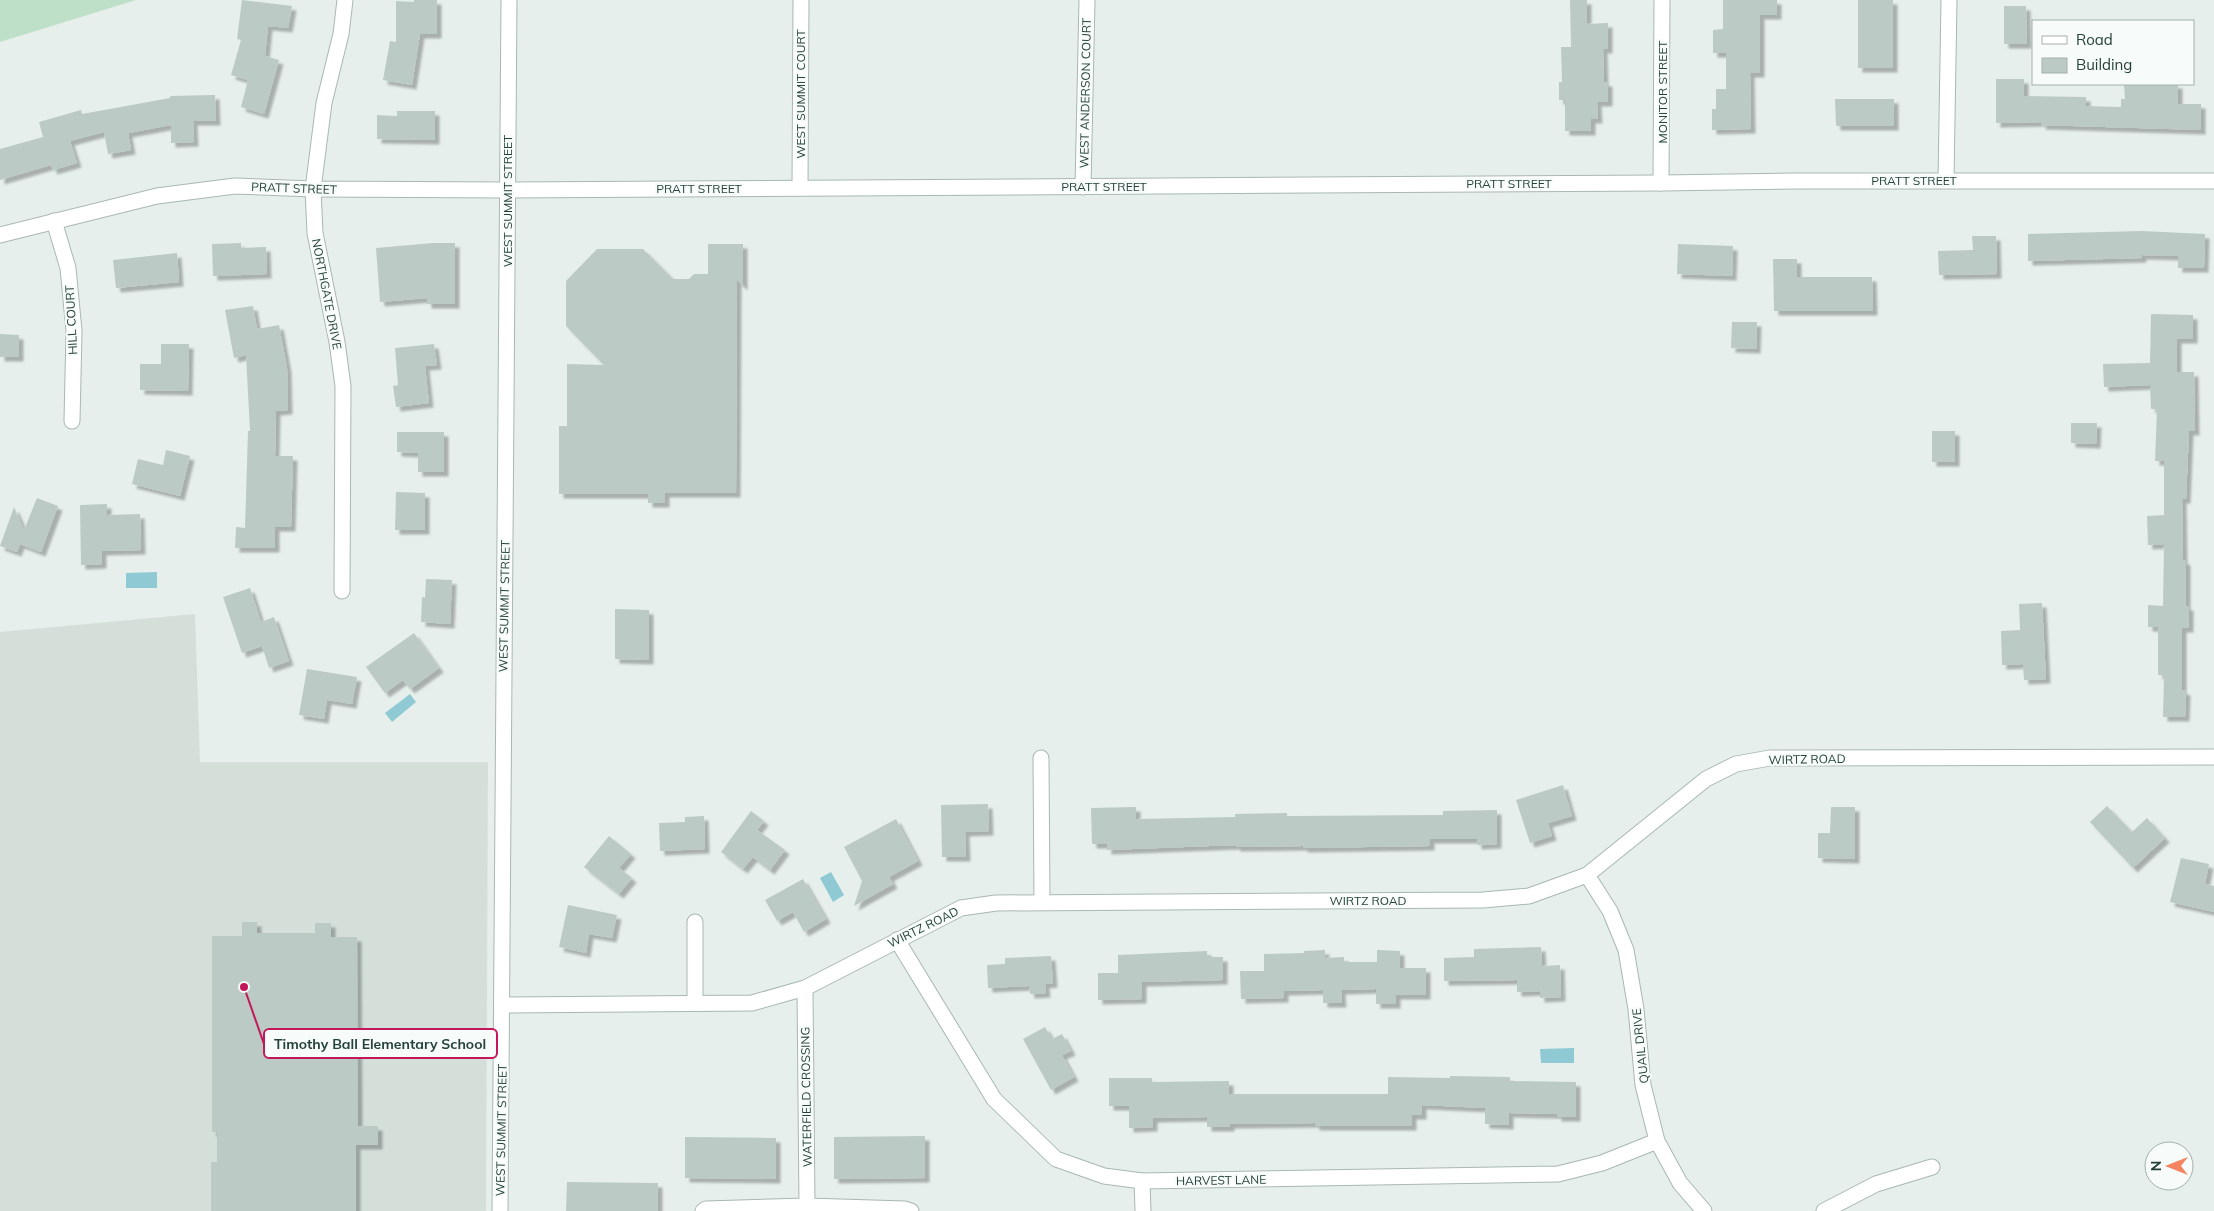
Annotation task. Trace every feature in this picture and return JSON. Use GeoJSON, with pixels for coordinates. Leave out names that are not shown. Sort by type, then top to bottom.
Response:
{"type":"FeatureCollection","features":[{"type":"Feature","properties":{"kind":"street","name":"NORTHGATE DRIVE"},"geometry":{"type":"LineString","coordinates":[[342,591],[343,386],[337,342],[315,233],[313,189],[324,103],[341,34],[345,0]]}},
{"type":"Feature","properties":{"kind":"street","name":"WEST SUMMIT STREET"},"geometry":{"type":"LineString","coordinates":[[500,1211],[509,0]]}},
{"type":"Feature","properties":{"kind":"street","name":"WEST SUMMIT COURT"},"geometry":{"type":"LineString","coordinates":[[800,188],[801,0]]}},
{"type":"Feature","properties":{"kind":"street","name":"WEST ANDERSON COURT"},"geometry":{"type":"LineString","coordinates":[[1083,187],[1087,0]]}},
{"type":"Feature","properties":{"kind":"street","name":"MONITOR STREET"},"geometry":{"type":"LineString","coordinates":[[1661,183],[1662,0]]}},
{"type":"Feature","properties":{"kind":"street"},"geometry":{"type":"LineString","coordinates":[[1946,180],[1949,0]]}},
{"type":"Feature","properties":{"kind":"street","name":"PRATT STREET"},"geometry":{"type":"LineString","coordinates":[[0,235],[157,196],[234,186],[313,189],[507,190],[1946,180],[2214,181]]}},
{"type":"Feature","properties":{"kind":"street","name":"HILL COURT"},"geometry":{"type":"LineString","coordinates":[[54,221],[68,268],[74,331],[72,421]]}},
{"type":"Feature","properties":{"kind":"street","name":"WIRTZ ROAD"},"geometry":{"type":"LineString","coordinates":[[503,1005],[752,1003],[805,988],[961,908],[996,902],[1483,900],[1529,896],[1587,875],[1706,780],[1736,764],[1770,758],[2214,757]]}},
{"type":"Feature","properties":{"kind":"street"},"geometry":{"type":"LineString","coordinates":[[1041,758],[1042,901]]}},
{"type":"Feature","properties":{"kind":"street","name":"QUAIL DRIVE"},"geometry":{"type":"LineString","coordinates":[[1587,875],[1610,911],[1626,950],[1636,1009],[1643,1085],[1657,1141],[1680,1183],[1704,1211]]}},
{"type":"Feature","properties":{"kind":"street"},"geometry":{"type":"LineString","coordinates":[[695,922],[695,1003]]}},
{"type":"Feature","properties":{"kind":"street","name":"HARVEST LANE"},"geometry":{"type":"LineString","coordinates":[[897,940],[994,1099],[1056,1159],[1104,1176],[1142,1181],[1558,1174],[1602,1163],[1657,1141]]}},
{"type":"Feature","properties":{"kind":"street","name":"WATERFIELD CROSSING"},"geometry":{"type":"LineString","coordinates":[[805,988],[808,1206]]}},
{"type":"Feature","properties":{"kind":"street"},"geometry":{"type":"LineString","coordinates":[[1824,1211],[1876,1184],[1932,1167]]}},
{"type":"Feature","properties":{"kind":"street"},"geometry":{"type":"LineString","coordinates":[[1142,1181],[1143,1211]]}},
{"type":"Feature","properties":{"kind":"street"},"geometry":{"type":"LineString","coordinates":[[704,1211],[706,1209],[808,1206],[905,1209],[911,1211]]}},
{"type":"Feature","properties":{"kind":"shaded area"},"geometry":{"type":"Polygon","coordinates":[[[195,614],[200,762],[488,762],[486,1211],[0,1211],[0,632],[195,614]]]}},
{"type":"Feature","properties":{"kind":"green space"},"geometry":{"type":"Polygon","coordinates":[[[0,0],[136,0],[0,42],[0,0]]]}},
{"type":"Feature","properties":{"kind":"water"},"geometry":{"type":"Polygon","coordinates":[[[157,572],[157,588],[126,588],[126,573],[157,572]]]}},
{"type":"Feature","properties":{"kind":"water"},"geometry":{"type":"Polygon","coordinates":[[[410,694],[416,702],[392,722],[385,713],[410,694]]]}},
{"type":"Feature","properties":{"kind":"water"},"geometry":{"type":"Polygon","coordinates":[[[831,872],[844,895],[833,902],[820,878],[831,872]]]}},
{"type":"Feature","properties":{"kind":"water"},"geometry":{"type":"Polygon","coordinates":[[[1574,1048],[1574,1063],[1541,1063],[1540,1049],[1574,1048]]]}},
{"type":"Feature","properties":{"kind":"building"},"geometry":{"type":"Polygon","coordinates":[[[242,0],[292,6],[288,28],[268,26],[265,56],[279,60],[264,114],[241,107],[248,80],[231,75],[241,40],[237,39],[242,0]]]}},
{"type":"Feature","properties":{"kind":"building"},"geometry":{"type":"Polygon","coordinates":[[[414,0],[437,0],[437,34],[420,34],[412,85],[383,80],[390,41],[396,42],[396,1],[414,2],[414,0]]]}},
{"type":"Feature","properties":{"kind":"building"},"geometry":{"type":"Polygon","coordinates":[[[1570,0],[1587,0],[1587,24],[1608,23],[1608,49],[1603,49],[1604,82],[1608,82],[1608,102],[1597,102],[1598,119],[1591,119],[1591,131],[1565,131],[1565,100],[1559,100],[1559,82],[1562,82],[1561,47],[1571,47],[1570,0]]]}},
{"type":"Feature","properties":{"kind":"building"},"geometry":{"type":"Polygon","coordinates":[[[1723,0],[1777,0],[1777,15],[1760,15],[1760,73],[1750,73],[1751,129],[1712,130],[1712,109],[1716,109],[1716,89],[1726,89],[1726,53],[1713,53],[1713,30],[1723,29],[1723,0]]]}},
{"type":"Feature","properties":{"kind":"building"},"geometry":{"type":"Polygon","coordinates":[[[1858,0],[1893,0],[1893,68],[1858,68],[1858,0]]]}},
{"type":"Feature","properties":{"kind":"building"},"geometry":{"type":"Polygon","coordinates":[[[2004,6],[2026,6],[2027,44],[2004,44],[2004,6]]]}},
{"type":"Feature","properties":{"kind":"building"},"geometry":{"type":"Polygon","coordinates":[[[1996,79],[2024,79],[2024,96],[2086,97],[2086,106],[2121,107],[2121,99],[2125,99],[2124,85],[2178,85],[2178,104],[2201,104],[2201,130],[2041,125],[2042,122],[1996,123],[1996,79]]]}},
{"type":"Feature","properties":{"kind":"building"},"geometry":{"type":"Polygon","coordinates":[[[215,95],[216,121],[193,121],[194,142],[171,143],[171,125],[128,133],[131,150],[108,154],[104,132],[70,141],[77,163],[53,170],[51,165],[0,180],[0,149],[43,137],[39,122],[81,110],[82,114],[170,98],[170,96],[215,95]]]}},
{"type":"Feature","properties":{"kind":"building"},"geometry":{"type":"Polygon","coordinates":[[[1835,99],[1894,99],[1894,126],[1836,126],[1835,99]]]}},
{"type":"Feature","properties":{"kind":"building"},"geometry":{"type":"Polygon","coordinates":[[[397,111],[435,111],[435,140],[377,139],[377,115],[397,116],[397,111]]]}},
{"type":"Feature","properties":{"kind":"building"},"geometry":{"type":"Polygon","coordinates":[[[2142,231],[2205,234],[2204,268],[2178,268],[2178,256],[2142,255],[2142,258],[2028,261],[2028,234],[2142,231]]]}},
{"type":"Feature","properties":{"kind":"building"},"geometry":{"type":"Polygon","coordinates":[[[1972,236],[1996,236],[1997,274],[1939,275],[1938,251],[1973,250],[1972,236]]]}},
{"type":"Feature","properties":{"kind":"building"},"geometry":{"type":"Polygon","coordinates":[[[241,243],[241,248],[266,247],[267,274],[213,276],[212,244],[241,243]]]}},
{"type":"Feature","properties":{"kind":"building"},"geometry":{"type":"Polygon","coordinates":[[[455,243],[455,304],[427,304],[427,298],[380,302],[376,248],[455,243]]]}},
{"type":"Feature","properties":{"kind":"building"},"geometry":{"type":"Polygon","coordinates":[[[708,244],[743,244],[743,286],[737,280],[736,493],[665,493],[665,503],[648,503],[648,494],[559,494],[559,426],[567,426],[567,364],[604,365],[566,326],[566,281],[597,249],[643,249],[673,279],[689,279],[694,274],[708,274],[708,244]]]}},
{"type":"Feature","properties":{"kind":"building"},"geometry":{"type":"Polygon","coordinates":[[[1678,244],[1733,246],[1732,276],[1677,274],[1678,244]]]}},
{"type":"Feature","properties":{"kind":"building"},"geometry":{"type":"Polygon","coordinates":[[[177,253],[179,282],[116,288],[113,260],[177,253]]]}},
{"type":"Feature","properties":{"kind":"building"},"geometry":{"type":"Polygon","coordinates":[[[1773,259],[1797,259],[1797,277],[1872,277],[1873,311],[1774,311],[1773,259]]]}},
{"type":"Feature","properties":{"kind":"building"},"geometry":{"type":"Polygon","coordinates":[[[253,306],[257,329],[279,325],[287,368],[288,410],[276,411],[275,456],[293,456],[291,527],[275,527],[275,548],[235,548],[236,527],[245,528],[248,431],[250,431],[246,355],[234,358],[225,310],[253,306]]]}},
{"type":"Feature","properties":{"kind":"building"},"geometry":{"type":"Polygon","coordinates":[[[2151,314],[2193,315],[2193,339],[2177,339],[2177,372],[2194,372],[2195,431],[2189,431],[2186,499],[2182,499],[2183,560],[2186,561],[2186,606],[2189,606],[2189,628],[2182,628],[2182,690],[2186,691],[2185,717],[2163,717],[2164,675],[2158,675],[2158,627],[2148,627],[2148,605],[2163,606],[2164,544],[2148,545],[2147,516],[2164,515],[2164,461],[2155,461],[2157,409],[2151,409],[2150,385],[2104,387],[2103,364],[2150,363],[2151,314]]]}},
{"type":"Feature","properties":{"kind":"building"},"geometry":{"type":"Polygon","coordinates":[[[1732,322],[1757,322],[1756,349],[1731,348],[1732,322]]]}},
{"type":"Feature","properties":{"kind":"building"},"geometry":{"type":"Polygon","coordinates":[[[0,334],[19,335],[19,357],[0,357],[0,334]]]}},
{"type":"Feature","properties":{"kind":"building"},"geometry":{"type":"Polygon","coordinates":[[[161,344],[189,344],[188,391],[140,390],[140,364],[161,364],[161,344]]]}},
{"type":"Feature","properties":{"kind":"building"},"geometry":{"type":"Polygon","coordinates":[[[434,344],[437,365],[425,366],[429,403],[396,407],[393,386],[398,385],[395,348],[434,344]]]}},
{"type":"Feature","properties":{"kind":"building"},"geometry":{"type":"Polygon","coordinates":[[[2071,423],[2097,423],[2096,444],[2071,443],[2071,423]]]}},
{"type":"Feature","properties":{"kind":"building"},"geometry":{"type":"Polygon","coordinates":[[[1932,431],[1955,431],[1955,462],[1932,462],[1932,431]]]}},
{"type":"Feature","properties":{"kind":"building"},"geometry":{"type":"Polygon","coordinates":[[[397,432],[444,432],[444,472],[418,472],[418,453],[397,452],[397,432]]]}},
{"type":"Feature","properties":{"kind":"building"},"geometry":{"type":"Polygon","coordinates":[[[166,450],[190,456],[180,496],[132,484],[138,459],[163,465],[166,450]]]}},
{"type":"Feature","properties":{"kind":"building"},"geometry":{"type":"Polygon","coordinates":[[[396,492],[425,493],[425,530],[395,530],[396,492]]]}},
{"type":"Feature","properties":{"kind":"building"},"geometry":{"type":"Polygon","coordinates":[[[37,498],[58,506],[41,552],[20,544],[17,552],[0,546],[14,507],[24,530],[37,498]]]}},
{"type":"Feature","properties":{"kind":"building"},"geometry":{"type":"Polygon","coordinates":[[[107,504],[107,515],[140,514],[141,550],[102,551],[102,564],[81,565],[80,505],[107,504]]]}},
{"type":"Feature","properties":{"kind":"building"},"geometry":{"type":"Polygon","coordinates":[[[426,579],[452,580],[450,624],[421,622],[422,597],[425,598],[426,579]]]}},
{"type":"Feature","properties":{"kind":"building"},"geometry":{"type":"Polygon","coordinates":[[[250,588],[261,622],[274,617],[289,661],[269,668],[262,646],[242,653],[223,597],[250,588]]]}},
{"type":"Feature","properties":{"kind":"building"},"geometry":{"type":"Polygon","coordinates":[[[2042,603],[2046,679],[2024,680],[2023,664],[2002,665],[2001,631],[2020,630],[2019,604],[2042,603]]]}},
{"type":"Feature","properties":{"kind":"building"},"geometry":{"type":"Polygon","coordinates":[[[615,609],[649,610],[649,660],[615,659],[615,609]]]}},
{"type":"Feature","properties":{"kind":"building"},"geometry":{"type":"Polygon","coordinates":[[[414,633],[439,668],[410,689],[403,680],[385,693],[366,667],[414,633]]]}},
{"type":"Feature","properties":{"kind":"building"},"geometry":{"type":"Polygon","coordinates":[[[307,669],[357,677],[352,704],[327,700],[324,719],[299,715],[307,669]]]}},
{"type":"Feature","properties":{"kind":"building"},"geometry":{"type":"Polygon","coordinates":[[[1563,785],[1572,816],[1548,823],[1552,836],[1530,843],[1516,800],[1563,785]]]}},
{"type":"Feature","properties":{"kind":"building"},"geometry":{"type":"Polygon","coordinates":[[[988,804],[989,831],[965,832],[966,857],[942,857],[941,805],[988,804]]]}},
{"type":"Feature","properties":{"kind":"building"},"geometry":{"type":"Polygon","coordinates":[[[2107,806],[2132,832],[2147,818],[2165,838],[2133,868],[2090,822],[2107,806]]]}},
{"type":"Feature","properties":{"kind":"building"},"geometry":{"type":"Polygon","coordinates":[[[1136,807],[1136,819],[1235,817],[1235,814],[1287,813],[1287,816],[1443,815],[1443,811],[1497,810],[1497,844],[1477,845],[1477,839],[1430,839],[1430,846],[1303,848],[1303,846],[1236,847],[1236,845],[1107,850],[1107,844],[1092,844],[1091,808],[1136,807]]]}},
{"type":"Feature","properties":{"kind":"building"},"geometry":{"type":"Polygon","coordinates":[[[1831,807],[1855,807],[1855,859],[1818,858],[1818,833],[1830,833],[1831,807]]]}},
{"type":"Feature","properties":{"kind":"building"},"geometry":{"type":"Polygon","coordinates":[[[751,811],[764,821],[757,830],[785,850],[770,870],[753,857],[743,869],[721,852],[751,811]]]}},
{"type":"Feature","properties":{"kind":"building"},"geometry":{"type":"Polygon","coordinates":[[[704,816],[705,849],[660,851],[659,823],[685,822],[685,817],[704,816]]]}},
{"type":"Feature","properties":{"kind":"building"},"geometry":{"type":"Polygon","coordinates":[[[896,819],[918,861],[889,877],[893,884],[854,906],[862,881],[844,847],[896,819]]]}},
{"type":"Feature","properties":{"kind":"building"},"geometry":{"type":"Polygon","coordinates":[[[609,836],[631,854],[619,868],[632,878],[619,894],[584,867],[609,836]]]}},
{"type":"Feature","properties":{"kind":"building"},"geometry":{"type":"Polygon","coordinates":[[[2181,858],[2209,864],[2205,884],[2214,886],[2214,912],[2170,902],[2181,858]]]}},
{"type":"Feature","properties":{"kind":"building"},"geometry":{"type":"Polygon","coordinates":[[[803,879],[826,919],[804,932],[793,912],[777,921],[765,900],[803,879]]]}},
{"type":"Feature","properties":{"kind":"building"},"geometry":{"type":"Polygon","coordinates":[[[568,905],[617,915],[612,938],[589,934],[586,953],[559,947],[568,905]]]}},
{"type":"Feature","properties":{"kind":"building"},"geometry":{"type":"Polygon","coordinates":[[[242,922],[257,922],[257,933],[315,933],[315,923],[331,923],[331,937],[357,937],[358,1126],[378,1126],[378,1145],[356,1145],[356,1211],[211,1211],[211,1162],[217,1162],[217,1132],[212,1132],[212,936],[242,936],[242,922]]]}},
{"type":"Feature","properties":{"kind":"building"},"geometry":{"type":"Polygon","coordinates":[[[1541,947],[1542,966],[1560,965],[1561,997],[1540,998],[1540,991],[1517,992],[1517,980],[1444,981],[1444,958],[1474,957],[1474,949],[1541,947]]]}},
{"type":"Feature","properties":{"kind":"building"},"geometry":{"type":"Polygon","coordinates":[[[1325,950],[1325,958],[1344,957],[1344,962],[1377,962],[1377,950],[1400,951],[1400,968],[1426,968],[1426,995],[1396,995],[1396,1004],[1376,1004],[1376,989],[1341,990],[1342,1003],[1323,1003],[1323,990],[1284,991],[1284,998],[1241,999],[1240,971],[1264,971],[1264,954],[1304,953],[1304,951],[1325,950]]]}},
{"type":"Feature","properties":{"kind":"building"},"geometry":{"type":"Polygon","coordinates":[[[1207,951],[1207,957],[1223,957],[1223,980],[1142,982],[1142,999],[1098,1000],[1098,973],[1118,973],[1118,955],[1207,951]]]}},
{"type":"Feature","properties":{"kind":"building"},"geometry":{"type":"Polygon","coordinates":[[[1051,956],[1053,983],[1045,984],[1046,993],[1030,994],[1029,986],[988,988],[987,965],[1005,964],[1005,958],[1051,956]]]}},
{"type":"Feature","properties":{"kind":"building"},"geometry":{"type":"Polygon","coordinates":[[[1045,1027],[1052,1039],[1062,1034],[1071,1051],[1062,1055],[1074,1077],[1051,1090],[1023,1039],[1045,1027]]]}},
{"type":"Feature","properties":{"kind":"building"},"geometry":{"type":"Polygon","coordinates":[[[1450,1076],[1510,1077],[1510,1081],[1576,1082],[1576,1117],[1557,1117],[1557,1114],[1509,1113],[1509,1125],[1485,1124],[1485,1108],[1422,1105],[1422,1115],[1412,1115],[1412,1126],[1315,1126],[1315,1123],[1230,1124],[1230,1127],[1207,1127],[1207,1117],[1153,1118],[1153,1127],[1129,1128],[1129,1106],[1109,1106],[1109,1078],[1152,1078],[1152,1082],[1229,1081],[1229,1094],[1388,1094],[1388,1077],[1450,1078],[1450,1076]]]}},
{"type":"Feature","properties":{"kind":"building"},"geometry":{"type":"Polygon","coordinates":[[[925,1136],[925,1178],[834,1179],[834,1137],[925,1136]]]}},
{"type":"Feature","properties":{"kind":"building"},"geometry":{"type":"Polygon","coordinates":[[[685,1137],[776,1138],[776,1179],[685,1178],[685,1137]]]}},
{"type":"Feature","properties":{"kind":"building"},"geometry":{"type":"Polygon","coordinates":[[[567,1182],[658,1183],[658,1211],[566,1211],[567,1182]]]}},
{"type":"Feature","properties":{"kind":"place","name":"Timothy Ball Elementary School"},"geometry":{"type":"Point","coordinates":[244,987]}}]}
